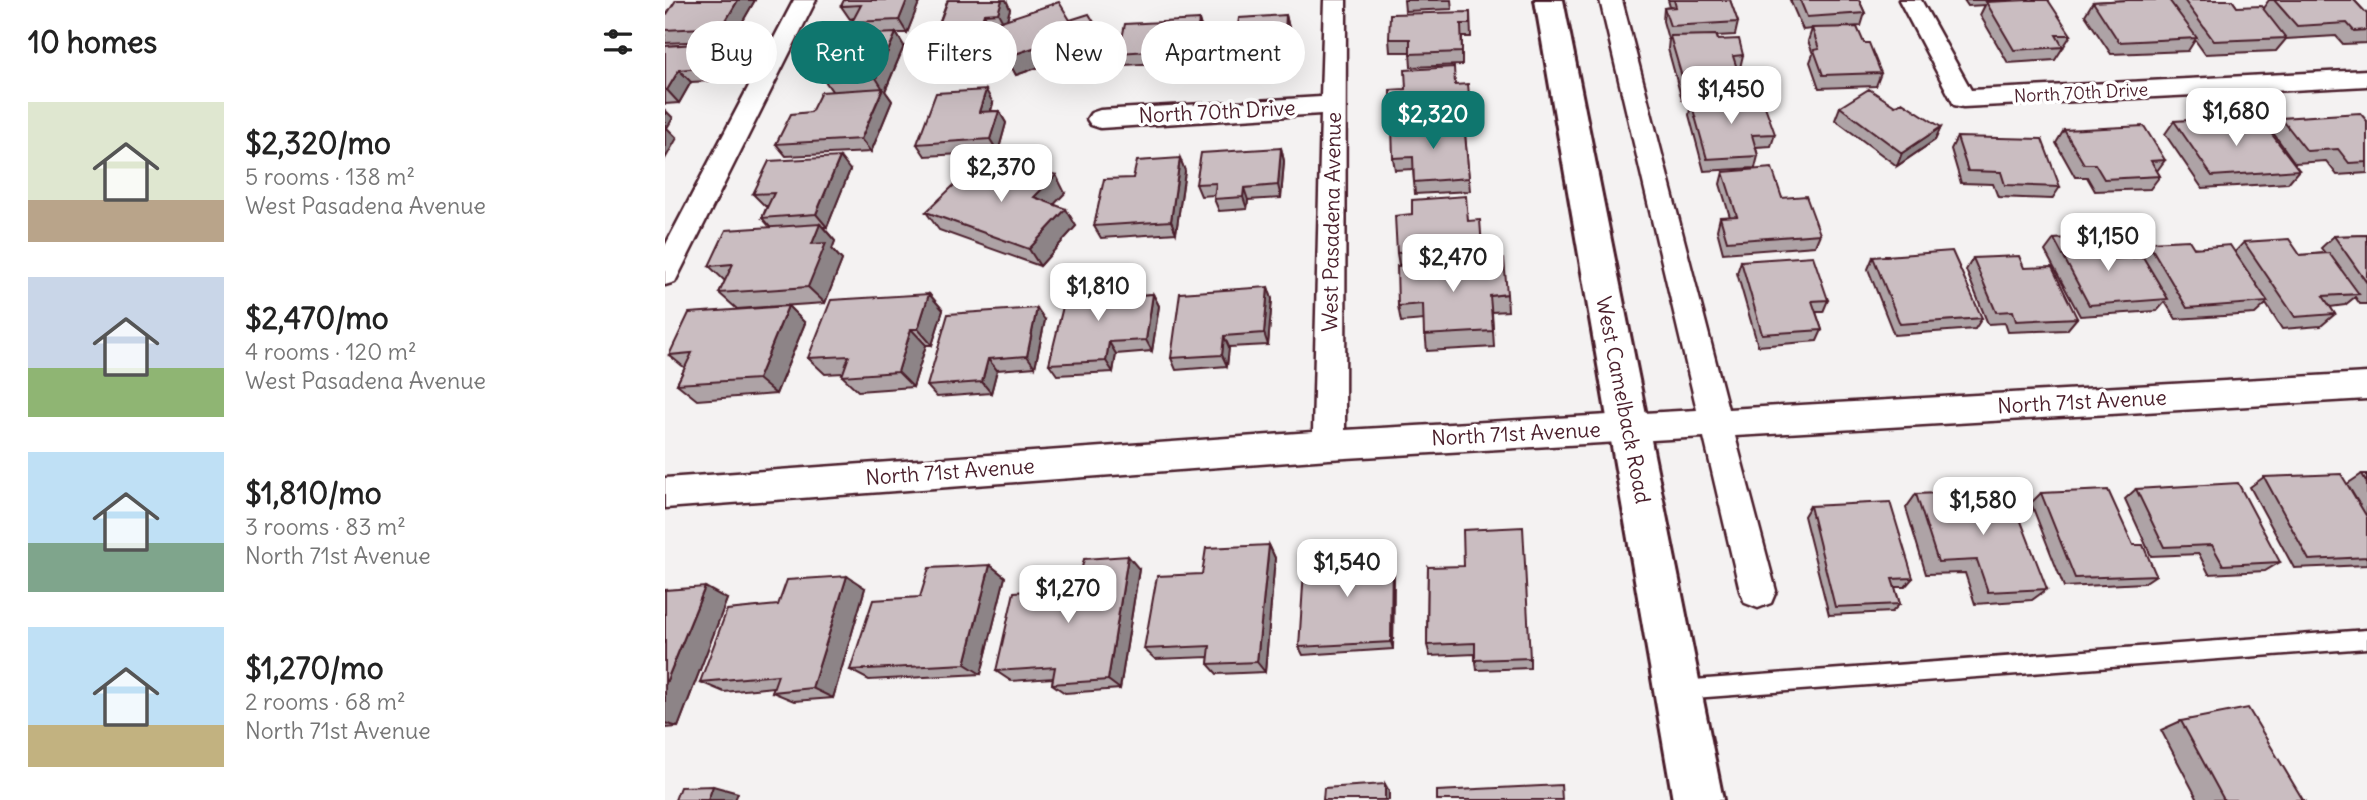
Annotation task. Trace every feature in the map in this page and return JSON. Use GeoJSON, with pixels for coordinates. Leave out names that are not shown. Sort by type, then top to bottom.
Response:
{"type":"FeatureCollection","features":[{"type":"Feature","properties":{"kind":"main road","name":"West Camelback Road"},"geometry":{"type":"LineString","coordinates":[[1549,0],[1698,800]]}},
{"type":"Feature","properties":{"kind":"street"},"geometry":{"type":"LineString","coordinates":[[665,274],[805,0]]}},
{"type":"Feature","properties":{"kind":"street","name":"West Pasadena Avenue"},"geometry":{"type":"LineString","coordinates":[[1329,444],[1335,0]]}},
{"type":"Feature","properties":{"kind":"street"},"geometry":{"type":"LineString","coordinates":[[1611,0],[1758,591]]}},
{"type":"Feature","properties":{"kind":"street","name":"North 70th Drive"},"geometry":{"type":"LineString","coordinates":[[1910,0],[1963,99],[2367,78]]}},
{"type":"Feature","properties":{"kind":"street","name":"North 70th Drive"},"geometry":{"type":"LineString","coordinates":[[1100,119],[1334,105]]}},
{"type":"Feature","properties":{"kind":"street","name":"North 71st Avenue"},"geometry":{"type":"LineString","coordinates":[[665,493],[1329,444],[2367,386]]}},
{"type":"Feature","properties":{"kind":"lane"},"geometry":{"type":"LineString","coordinates":[[1678,690],[2367,639]]}},
{"type":"Feature","properties":{"kind":"building"},"geometry":{"type":"Polygon","coordinates":[[[676,0],[738,0],[726,21],[686,21],[686,29],[665,30],[667,14],[676,0]]]}},
{"type":"Feature","properties":{"kind":"building"},"geometry":{"type":"Polygon","coordinates":[[[844,0],[907,0],[899,20],[853,21],[861,5],[841,6],[844,0]]]}},
{"type":"Feature","properties":{"kind":"building"},"geometry":{"type":"Polygon","coordinates":[[[948,0],[1002,0],[998,13],[984,14],[982,21],[940,21],[948,0]]]}},
{"type":"Feature","properties":{"kind":"building"},"geometry":{"type":"Polygon","coordinates":[[[1674,0],[1730,0],[1738,22],[1670,26],[1664,8],[1676,7],[1674,0]]]}},
{"type":"Feature","properties":{"kind":"building"},"geometry":{"type":"Polygon","coordinates":[[[1800,0],[1859,0],[1865,13],[1807,17],[1800,0]]]}},
{"type":"Feature","properties":{"kind":"building"},"geometry":{"type":"Polygon","coordinates":[[[2048,0],[2071,35],[2056,35],[2063,47],[2014,50],[1986,2],[2048,0]]]}},
{"type":"Feature","properties":{"kind":"building"},"geometry":{"type":"Polygon","coordinates":[[[2169,0],[2197,38],[2119,42],[2093,2],[2169,0]]]}},
{"type":"Feature","properties":{"kind":"building"},"geometry":{"type":"Polygon","coordinates":[[[2184,0],[2232,0],[2237,7],[2261,6],[2286,38],[2214,41],[2184,0]]]}},
{"type":"Feature","properties":{"kind":"building"},"geometry":{"type":"Polygon","coordinates":[[[2274,0],[2354,0],[2367,14],[2367,30],[2354,31],[2347,23],[2297,26],[2274,0]]]}},
{"type":"Feature","properties":{"kind":"building"},"geometry":{"type":"Polygon","coordinates":[[[1059,2],[1070,20],[1089,14],[1093,21],[1031,21],[1031,49],[1017,53],[1017,21],[1001,21],[1059,2]]]}},
{"type":"Feature","properties":{"kind":"building"},"geometry":{"type":"Polygon","coordinates":[[[1470,12],[1470,24],[1461,24],[1462,52],[1410,54],[1410,39],[1389,39],[1390,14],[1470,12]]]}},
{"type":"Feature","properties":{"kind":"building"},"geometry":{"type":"Polygon","coordinates":[[[1286,15],[1286,21],[1239,21],[1239,18],[1286,15]]]}},
{"type":"Feature","properties":{"kind":"building"},"geometry":{"type":"Polygon","coordinates":[[[1141,23],[1141,52],[1127,52],[1127,24],[1141,23]]]}},
{"type":"Feature","properties":{"kind":"building"},"geometry":{"type":"Polygon","coordinates":[[[1857,27],[1864,43],[1869,43],[1881,73],[1823,75],[1814,50],[1819,49],[1812,28],[1857,27]]]}},
{"type":"Feature","properties":{"kind":"building"},"geometry":{"type":"Polygon","coordinates":[[[889,33],[896,33],[889,49],[889,33]]]}},
{"type":"Feature","properties":{"kind":"building"},"geometry":{"type":"Polygon","coordinates":[[[1716,35],[1718,40],[1739,39],[1743,55],[1733,56],[1742,84],[1685,87],[1670,36],[1716,35]]]}},
{"type":"Feature","properties":{"kind":"building"},"geometry":{"type":"Polygon","coordinates":[[[686,45],[686,69],[679,70],[667,90],[665,90],[665,46],[686,45]]]}},
{"type":"Feature","properties":{"kind":"building"},"geometry":{"type":"Polygon","coordinates":[[[1454,67],[1455,85],[1468,84],[1470,106],[1390,111],[1390,90],[1406,89],[1405,70],[1454,67]]]}},
{"type":"Feature","properties":{"kind":"building"},"geometry":{"type":"Polygon","coordinates":[[[883,88],[861,139],[776,144],[791,114],[811,112],[821,92],[883,88]]]}},
{"type":"Feature","properties":{"kind":"building"},"geometry":{"type":"Polygon","coordinates":[[[1869,89],[1895,106],[1902,102],[1941,127],[1902,153],[1840,107],[1869,89]]]}},
{"type":"Feature","properties":{"kind":"building"},"geometry":{"type":"Polygon","coordinates":[[[986,90],[979,112],[999,111],[990,139],[917,144],[936,93],[986,90]]]}},
{"type":"Feature","properties":{"kind":"building"},"geometry":{"type":"Polygon","coordinates":[[[1762,98],[1775,134],[1752,135],[1758,156],[1707,159],[1691,102],[1762,98]]]}},
{"type":"Feature","properties":{"kind":"building"},"geometry":{"type":"Polygon","coordinates":[[[2360,113],[2367,121],[2367,162],[2349,163],[2338,149],[2307,151],[2281,118],[2360,113]]]}},
{"type":"Feature","properties":{"kind":"building"},"geometry":{"type":"Polygon","coordinates":[[[2207,119],[2213,128],[2264,124],[2299,170],[2212,176],[2174,121],[2207,119]]]}},
{"type":"Feature","properties":{"kind":"building"},"geometry":{"type":"Polygon","coordinates":[[[1464,123],[1469,178],[1414,182],[1413,157],[1393,158],[1392,127],[1464,123]]]}},
{"type":"Feature","properties":{"kind":"building"},"geometry":{"type":"Polygon","coordinates":[[[2144,126],[2165,160],[2151,161],[2160,176],[2104,179],[2095,164],[2084,164],[2064,130],[2144,126]]]}},
{"type":"Feature","properties":{"kind":"building"},"geometry":{"type":"Polygon","coordinates":[[[1957,137],[2042,139],[2060,187],[2005,185],[2001,172],[1968,171],[1957,137]]]}},
{"type":"Feature","properties":{"kind":"building"},"geometry":{"type":"Polygon","coordinates":[[[1281,148],[1278,185],[1244,188],[1243,197],[1214,199],[1216,183],[1196,184],[1201,153],[1281,148]]]}},
{"type":"Feature","properties":{"kind":"building"},"geometry":{"type":"Polygon","coordinates":[[[840,157],[816,214],[762,218],[774,193],[753,194],[769,161],[840,157]]]}},
{"type":"Feature","properties":{"kind":"building"},"geometry":{"type":"Polygon","coordinates":[[[1180,158],[1171,221],[1094,226],[1104,179],[1133,178],[1137,161],[1180,158]]]}},
{"type":"Feature","properties":{"kind":"building"},"geometry":{"type":"Polygon","coordinates":[[[977,163],[1012,175],[1023,164],[1056,175],[1034,197],[1066,209],[1029,249],[926,212],[977,163]]]}},
{"type":"Feature","properties":{"kind":"building"},"geometry":{"type":"Polygon","coordinates":[[[1772,168],[1782,198],[1806,196],[1820,234],[1727,241],[1720,217],[1737,216],[1723,172],[1772,168]]]}},
{"type":"Feature","properties":{"kind":"building"},"geometry":{"type":"Polygon","coordinates":[[[1466,196],[1468,221],[1480,220],[1482,247],[1397,253],[1395,216],[1412,214],[1412,200],[1466,196]]]}},
{"type":"Feature","properties":{"kind":"building"},"geometry":{"type":"Polygon","coordinates":[[[820,224],[812,244],[826,243],[808,287],[719,293],[733,264],[709,266],[726,230],[820,224]]]}},
{"type":"Feature","properties":{"kind":"building"},"geometry":{"type":"Polygon","coordinates":[[[2367,235],[2367,283],[2334,236],[2367,235]]]}},
{"type":"Feature","properties":{"kind":"building"},"geometry":{"type":"Polygon","coordinates":[[[2100,236],[2113,259],[2143,257],[2168,299],[2089,305],[2054,239],[2100,236]]]}},
{"type":"Feature","properties":{"kind":"building"},"geometry":{"type":"Polygon","coordinates":[[[2289,239],[2300,255],[2329,253],[2359,294],[2323,296],[2335,314],[2295,317],[2244,242],[2289,239]]]}},
{"type":"Feature","properties":{"kind":"building"},"geometry":{"type":"Polygon","coordinates":[[[2189,240],[2194,248],[2230,245],[2268,302],[2187,308],[2148,242],[2189,240]]]}},
{"type":"Feature","properties":{"kind":"building"},"geometry":{"type":"Polygon","coordinates":[[[1952,251],[1982,318],[1900,324],[1873,257],[1952,251]]]}},
{"type":"Feature","properties":{"kind":"building"},"geometry":{"type":"Polygon","coordinates":[[[1813,256],[1828,300],[1812,301],[1822,330],[1762,334],[1741,261],[1813,256]]]}},
{"type":"Feature","properties":{"kind":"building"},"geometry":{"type":"Polygon","coordinates":[[[2019,256],[2024,268],[2052,267],[2077,318],[2016,321],[2013,311],[1996,312],[1973,258],[2019,256]]]}},
{"type":"Feature","properties":{"kind":"building"},"geometry":{"type":"Polygon","coordinates":[[[1504,259],[1507,294],[1490,296],[1493,331],[1424,335],[1423,304],[1398,306],[1397,266],[1504,259]]]}},
{"type":"Feature","properties":{"kind":"building"},"geometry":{"type":"Polygon","coordinates":[[[1116,283],[1114,297],[1153,294],[1146,340],[1109,342],[1106,361],[1049,364],[1068,286],[1116,283]]]}},
{"type":"Feature","properties":{"kind":"building"},"geometry":{"type":"Polygon","coordinates":[[[1268,287],[1264,333],[1224,336],[1222,355],[1171,358],[1180,293],[1268,287]]]}},
{"type":"Feature","properties":{"kind":"building"},"geometry":{"type":"Polygon","coordinates":[[[929,294],[918,329],[911,329],[898,372],[842,376],[849,356],[808,358],[831,300],[929,294]]]}},
{"type":"Feature","properties":{"kind":"building"},"geometry":{"type":"Polygon","coordinates":[[[788,306],[758,379],[677,384],[692,353],[669,355],[689,313],[788,306]]]}},
{"type":"Feature","properties":{"kind":"building"},"geometry":{"type":"Polygon","coordinates":[[[1037,308],[1027,356],[988,359],[982,382],[927,386],[948,314],[1037,308]]]}},
{"type":"Feature","properties":{"kind":"building"},"geometry":{"type":"Polygon","coordinates":[[[2341,474],[2367,517],[2367,557],[2309,560],[2264,477],[2341,474]]]}},
{"type":"Feature","properties":{"kind":"building"},"geometry":{"type":"Polygon","coordinates":[[[2238,483],[2280,562],[2223,565],[2212,545],[2164,547],[2136,489],[2238,483]]]}},
{"type":"Feature","properties":{"kind":"building"},"geometry":{"type":"Polygon","coordinates":[[[2009,490],[2047,589],[1988,592],[1977,560],[1938,562],[1916,494],[2009,490]]]}},
{"type":"Feature","properties":{"kind":"building"},"geometry":{"type":"Polygon","coordinates":[[[2108,490],[2133,545],[2143,545],[2156,575],[2075,578],[2041,493],[2108,490]]]}},
{"type":"Feature","properties":{"kind":"building"},"geometry":{"type":"Polygon","coordinates":[[[1890,502],[1913,578],[1892,579],[1900,604],[1835,607],[1810,506],[1890,502]]]}},
{"type":"Feature","properties":{"kind":"building"},"geometry":{"type":"Polygon","coordinates":[[[1523,527],[1530,658],[1475,660],[1475,643],[1427,645],[1428,567],[1464,566],[1463,530],[1523,527]]]}},
{"type":"Feature","properties":{"kind":"building"},"geometry":{"type":"Polygon","coordinates":[[[1269,545],[1257,662],[1208,664],[1210,646],[1144,649],[1157,576],[1202,574],[1206,548],[1269,545]]]}},
{"type":"Feature","properties":{"kind":"building"},"geometry":{"type":"Polygon","coordinates":[[[1392,551],[1391,642],[1299,647],[1305,555],[1392,551]]]}},
{"type":"Feature","properties":{"kind":"building"},"geometry":{"type":"Polygon","coordinates":[[[1128,556],[1108,680],[1052,684],[1055,667],[996,671],[1014,592],[1077,588],[1084,559],[1128,556]]]}},
{"type":"Feature","properties":{"kind":"building"},"geometry":{"type":"Polygon","coordinates":[[[990,565],[965,664],[850,670],[873,600],[920,597],[929,568],[990,565]]]}},
{"type":"Feature","properties":{"kind":"building"},"geometry":{"type":"Polygon","coordinates":[[[847,576],[812,688],[772,692],[778,675],[700,682],[727,610],[778,605],[787,580],[847,576]]]}},
{"type":"Feature","properties":{"kind":"building"},"geometry":{"type":"Polygon","coordinates":[[[705,587],[665,685],[665,590],[705,587]]]}},
{"type":"Feature","properties":{"kind":"building"},"geometry":{"type":"Polygon","coordinates":[[[2248,708],[2303,800],[2224,800],[2181,721],[2248,708]]]}},
{"type":"Feature","properties":{"kind":"building"},"geometry":{"type":"Polygon","coordinates":[[[1385,784],[1385,800],[1323,800],[1324,788],[1385,784]]]}},
{"type":"Feature","properties":{"kind":"building"},"geometry":{"type":"Polygon","coordinates":[[[1561,785],[1562,800],[1437,800],[1437,791],[1561,785]]]}},
{"type":"Feature","properties":{"kind":"building"},"geometry":{"type":"Polygon","coordinates":[[[713,786],[708,800],[675,800],[680,787],[713,786]]]}}]}
